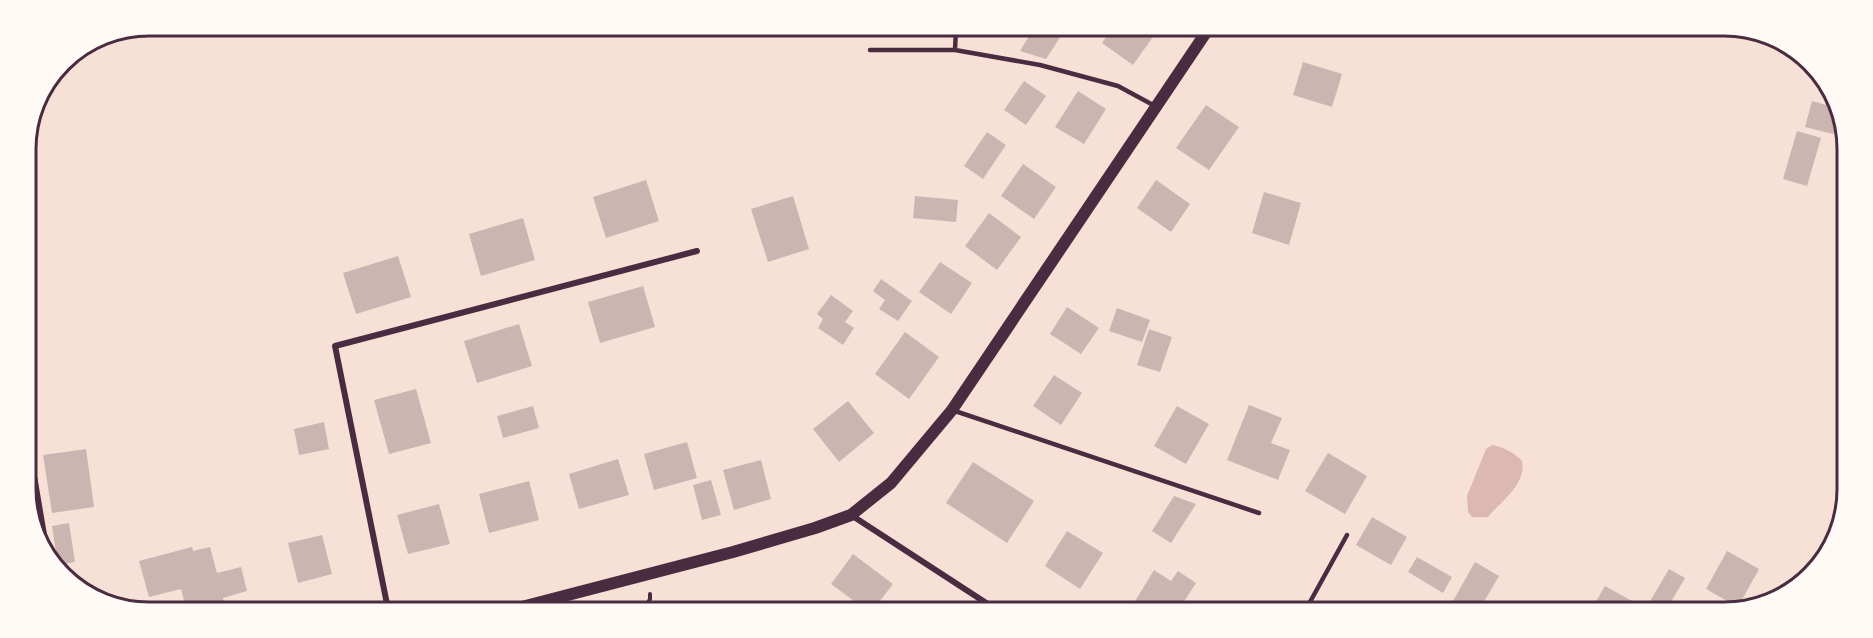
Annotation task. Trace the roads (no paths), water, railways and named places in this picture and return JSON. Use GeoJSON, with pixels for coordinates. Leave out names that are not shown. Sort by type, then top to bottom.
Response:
{"type":"FeatureCollection","features":[{"type":"Feature","properties":{"kind":"main road"},"geometry":{"type":"LineString","coordinates":[[541,602],[733,552],[851,515],[891,483],[952,410],[1204,36]]}},
{"type":"Feature","properties":{"kind":"street"},"geometry":{"type":"LineString","coordinates":[[386,602],[335,346],[697,250]]}},
{"type":"Feature","properties":{"kind":"street"},"geometry":{"type":"LineString","coordinates":[[851,515],[986,602]]}},
{"type":"Feature","properties":{"kind":"lane"},"geometry":{"type":"LineString","coordinates":[[955,50],[956,36]]}},
{"type":"Feature","properties":{"kind":"lane"},"geometry":{"type":"LineString","coordinates":[[870,50],[955,50],[1040,65],[1118,86],[1158,107]]}},
{"type":"Feature","properties":{"kind":"lane"},"geometry":{"type":"LineString","coordinates":[[952,410],[1259,513]]}},
{"type":"Feature","properties":{"kind":"lane"},"geometry":{"type":"LineString","coordinates":[[36,483],[44,529]]}},
{"type":"Feature","properties":{"kind":"lane"},"geometry":{"type":"LineString","coordinates":[[1310,602],[1347,535]]}}]}
